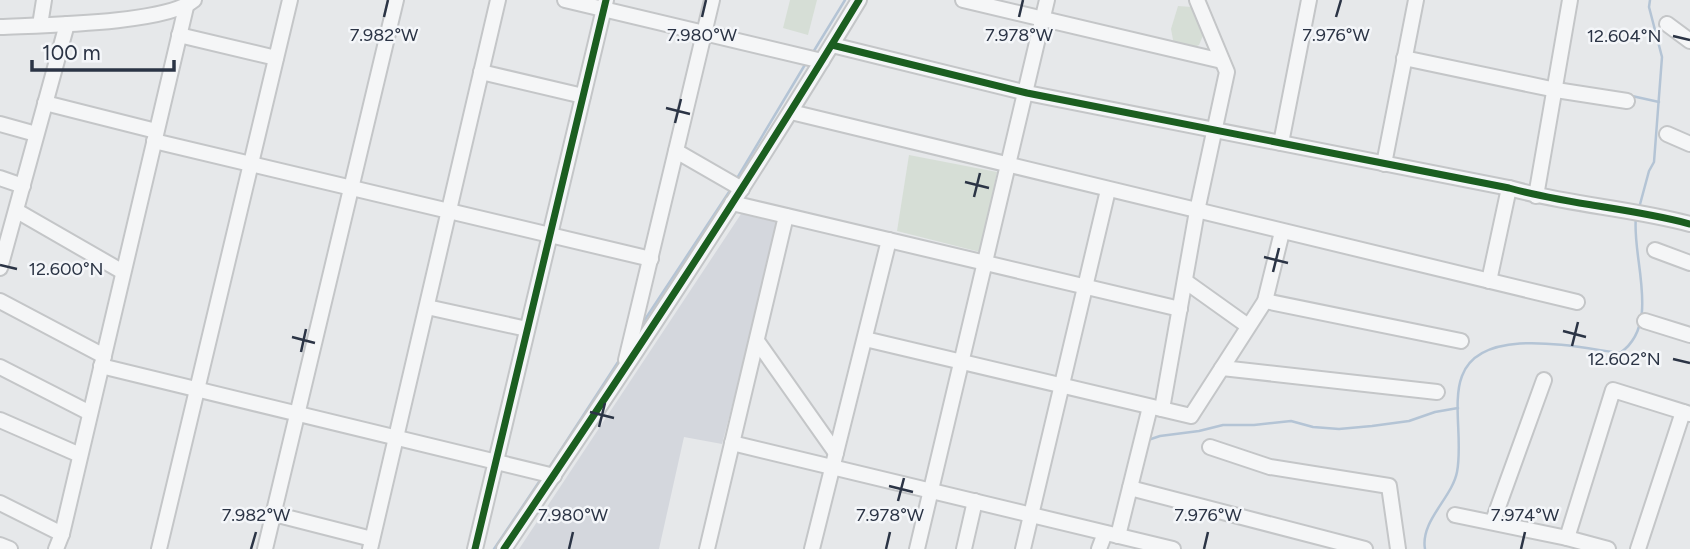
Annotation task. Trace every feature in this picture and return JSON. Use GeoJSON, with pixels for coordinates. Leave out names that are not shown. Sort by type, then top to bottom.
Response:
{"type":"FeatureCollection","features":[{"type":"Feature","properties":{"kind":"street"},"geometry":{"type":"LineString","coordinates":[[40,25],[44,0]]}},
{"type":"Feature","properties":{"kind":"street"},"geometry":{"type":"LineString","coordinates":[[159,549],[290,0]]}},
{"type":"Feature","properties":{"kind":"street"},"geometry":{"type":"LineString","coordinates":[[265,549],[396,0]]}},
{"type":"Feature","properties":{"kind":"street"},"geometry":{"type":"LineString","coordinates":[[274,514],[371,544],[498,0]]}},
{"type":"Feature","properties":{"kind":"street"},"geometry":{"type":"LineString","coordinates":[[565,0],[605,5],[704,33],[822,61]]}},
{"type":"Feature","properties":{"kind":"street"},"geometry":{"type":"LineString","coordinates":[[623,372],[712,0]]}},
{"type":"Feature","properties":{"kind":"street"},"geometry":{"type":"LineString","coordinates":[[504,549],[623,372],[791,112],[859,0]]}},
{"type":"Feature","properties":{"kind":"street"},"geometry":{"type":"LineString","coordinates":[[963,0],[1222,61]]}},
{"type":"Feature","properties":{"kind":"street"},"geometry":{"type":"LineString","coordinates":[[917,549],[1010,166],[1047,0]]}},
{"type":"Feature","properties":{"kind":"street"},"geometry":{"type":"LineString","coordinates":[[1099,549],[1112,534],[1156,408],[1180,309],[1197,211],[1227,72],[1197,0]]}},
{"type":"Feature","properties":{"kind":"street"},"geometry":{"type":"LineString","coordinates":[[1281,144],[1309,0]]}},
{"type":"Feature","properties":{"kind":"street"},"geometry":{"type":"LineString","coordinates":[[1384,164],[1416,0]]}},
{"type":"Feature","properties":{"kind":"street"},"geometry":{"type":"LineString","coordinates":[[1536,196],[1570,0]]}},
{"type":"Feature","properties":{"kind":"street"},"geometry":{"type":"LineString","coordinates":[[0,27],[124,19],[190,4]]}},
{"type":"Feature","properties":{"kind":"street"},"geometry":{"type":"LineString","coordinates":[[56,549],[62,534],[179,35],[190,4]]}},
{"type":"Feature","properties":{"kind":"street"},"geometry":{"type":"LineString","coordinates":[[475,549],[605,5]]}},
{"type":"Feature","properties":{"kind":"street"},"geometry":{"type":"LineString","coordinates":[[0,268],[67,24]]}},
{"type":"Feature","properties":{"kind":"street"},"geometry":{"type":"LineString","coordinates":[[1667,24],[1690,41]]}},
{"type":"Feature","properties":{"kind":"street"},"geometry":{"type":"LineString","coordinates":[[179,35],[276,58]]}},
{"type":"Feature","properties":{"kind":"street"},"geometry":{"type":"LineString","coordinates":[[832,45],[1027,93],[1509,188],[1536,196],[1658,216],[1690,224]]}},
{"type":"Feature","properties":{"kind":"street"},"geometry":{"type":"LineString","coordinates":[[1404,58],[1556,90],[1627,101]]}},
{"type":"Feature","properties":{"kind":"street"},"geometry":{"type":"LineString","coordinates":[[481,72],[583,96]]}},
{"type":"Feature","properties":{"kind":"street"},"geometry":{"type":"LineString","coordinates":[[46,103],[251,165],[651,259]]}},
{"type":"Feature","properties":{"kind":"street"},"geometry":{"type":"LineString","coordinates":[[791,112],[1577,302]]}},
{"type":"Feature","properties":{"kind":"street"},"geometry":{"type":"LineString","coordinates":[[0,124],[36,134]]}},
{"type":"Feature","properties":{"kind":"street"},"geometry":{"type":"LineString","coordinates":[[1667,134],[1690,144]]}},
{"type":"Feature","properties":{"kind":"street"},"geometry":{"type":"LineString","coordinates":[[677,150],[741,189]]}},
{"type":"Feature","properties":{"kind":"street"},"geometry":{"type":"LineString","coordinates":[[0,178],[23,186]]}},
{"type":"Feature","properties":{"kind":"street"},"geometry":{"type":"LineString","coordinates":[[1489,281],[1509,188]]}},
{"type":"Feature","properties":{"kind":"street"},"geometry":{"type":"LineString","coordinates":[[1023,549],[1108,190]]}},
{"type":"Feature","properties":{"kind":"street"},"geometry":{"type":"LineString","coordinates":[[732,203],[1180,309]]}},
{"type":"Feature","properties":{"kind":"street"},"geometry":{"type":"LineString","coordinates":[[17,211],[124,272]]}},
{"type":"Feature","properties":{"kind":"street"},"geometry":{"type":"LineString","coordinates":[[707,549],[786,216]]}},
{"type":"Feature","properties":{"kind":"street"},"geometry":{"type":"LineString","coordinates":[[865,339],[1191,416],[1265,301],[1282,232]]}},
{"type":"Feature","properties":{"kind":"street"},"geometry":{"type":"LineString","coordinates":[[812,549],[889,240]]}},
{"type":"Feature","properties":{"kind":"street"},"geometry":{"type":"LineString","coordinates":[[1655,250],[1690,263]]}},
{"type":"Feature","properties":{"kind":"street"},"geometry":{"type":"LineString","coordinates":[[1185,281],[1248,326]]}},
{"type":"Feature","properties":{"kind":"street"},"geometry":{"type":"LineString","coordinates":[[0,301],[103,361],[197,390],[554,476]]}},
{"type":"Feature","properties":{"kind":"street"},"geometry":{"type":"LineString","coordinates":[[1265,301],[1461,341]]}},
{"type":"Feature","properties":{"kind":"street"},"geometry":{"type":"LineString","coordinates":[[426,306],[527,329]]}},
{"type":"Feature","properties":{"kind":"street"},"geometry":{"type":"LineString","coordinates":[[1645,321],[1690,335]]}},
{"type":"Feature","properties":{"kind":"street"},"geometry":{"type":"LineString","coordinates":[[757,341],[835,460]]}},
{"type":"Feature","properties":{"kind":"street"},"geometry":{"type":"LineString","coordinates":[[0,367],[90,413]]}},
{"type":"Feature","properties":{"kind":"street"},"geometry":{"type":"LineString","coordinates":[[1222,368],[1437,391]]}},
{"type":"Feature","properties":{"kind":"street"},"geometry":{"type":"LineString","coordinates":[[1493,522],[1544,380]]}},
{"type":"Feature","properties":{"kind":"street"},"geometry":{"type":"LineString","coordinates":[[1567,538],[1613,390],[1686,413],[1638,549]]}},
{"type":"Feature","properties":{"kind":"street"},"geometry":{"type":"LineString","coordinates":[[0,420],[80,455]]}},
{"type":"Feature","properties":{"kind":"street"},"geometry":{"type":"LineString","coordinates":[[732,443],[835,460],[931,491],[1112,534],[1150,546],[1173,549]]}},
{"type":"Feature","properties":{"kind":"street"},"geometry":{"type":"LineString","coordinates":[[1210,447],[1270,467],[1389,486],[1398,549]]}},
{"type":"Feature","properties":{"kind":"street"},"geometry":{"type":"LineString","coordinates":[[1130,488],[1365,549]]}},
{"type":"Feature","properties":{"kind":"street"},"geometry":{"type":"LineString","coordinates":[[964,549],[975,501]]}},
{"type":"Feature","properties":{"kind":"street"},"geometry":{"type":"LineString","coordinates":[[0,503],[62,534]]}},
{"type":"Feature","properties":{"kind":"street"},"geometry":{"type":"LineString","coordinates":[[1455,515],[1608,549]]}},
{"type":"Feature","properties":{"kind":"street"},"geometry":{"type":"LineString","coordinates":[[0,545],[10,549]]}},
{"type":"Feature","properties":{"kind":"shaded area"},"geometry":{"type":"Polygon","coordinates":[[[790,0],[817,0],[808,35],[783,28],[790,0]]]}},
{"type":"Feature","properties":{"kind":"shaded area"},"geometry":{"type":"Polygon","coordinates":[[[1178,6],[1192,7],[1205,31],[1199,45],[1188,50],[1174,45],[1171,29],[1178,6]]]}},
{"type":"Feature","properties":{"kind":"shaded area"},"geometry":{"type":"Polygon","coordinates":[[[909,155],[997,172],[980,252],[897,231],[909,155]]]}},
{"type":"Feature","properties":{"kind":"shaded area"},"geometry":{"type":"Polygon","coordinates":[[[741,214],[780,222],[722,444],[684,437],[659,549],[519,549],[741,214]]]}},
{"type":"Feature","properties":{"kind":"waterway"},"geometry":{"type":"LineString","coordinates":[[812,54],[845,0]]}},
{"type":"Feature","properties":{"kind":"waterway"},"geometry":{"type":"LineString","coordinates":[[1639,208],[1654,162],[1662,57],[1649,7],[1650,0]]}},
{"type":"Feature","properties":{"kind":"waterway"},"geometry":{"type":"LineString","coordinates":[[736,180],[806,63]]}},
{"type":"Feature","properties":{"kind":"waterway"},"geometry":{"type":"LineString","coordinates":[[1536,79],[1550,81]]}},
{"type":"Feature","properties":{"kind":"waterway"},"geometry":{"type":"LineString","coordinates":[[1560,83],[1574,86]]}},
{"type":"Feature","properties":{"kind":"waterway"},"geometry":{"type":"LineString","coordinates":[[1632,96],[1659,102]]}},
{"type":"Feature","properties":{"kind":"waterway"},"geometry":{"type":"LineString","coordinates":[[642,324],[731,189]]}},
{"type":"Feature","properties":{"kind":"waterway"},"geometry":{"type":"LineString","coordinates":[[1425,549],[1427,529],[1457,472],[1459,386],[1473,360],[1489,350],[1533,343],[1620,353],[1633,340],[1640,325],[1642,308],[1636,217]]}},
{"type":"Feature","properties":{"kind":"waterway"},"geometry":{"type":"LineString","coordinates":[[549,468],[620,359]]}},
{"type":"Feature","properties":{"kind":"waterway"},"geometry":{"type":"LineString","coordinates":[[1148,440],[1223,425],[1291,421],[1313,427],[1339,429],[1372,426],[1409,421],[1458,408]]}},
{"type":"Feature","properties":{"kind":"waterway"},"geometry":{"type":"LineString","coordinates":[[494,549],[541,479]]}},
{"type":"Feature","properties":{"kind":"cycle path"},"geometry":{"type":"LineString","coordinates":[[475,549],[606,0]]}},
{"type":"Feature","properties":{"kind":"cycle path"},"geometry":{"type":"LineString","coordinates":[[504,549],[685,277],[859,0]]}},
{"type":"Feature","properties":{"kind":"cycle path"},"geometry":{"type":"LineString","coordinates":[[832,45],[1027,93],[1690,224]]}}]}
